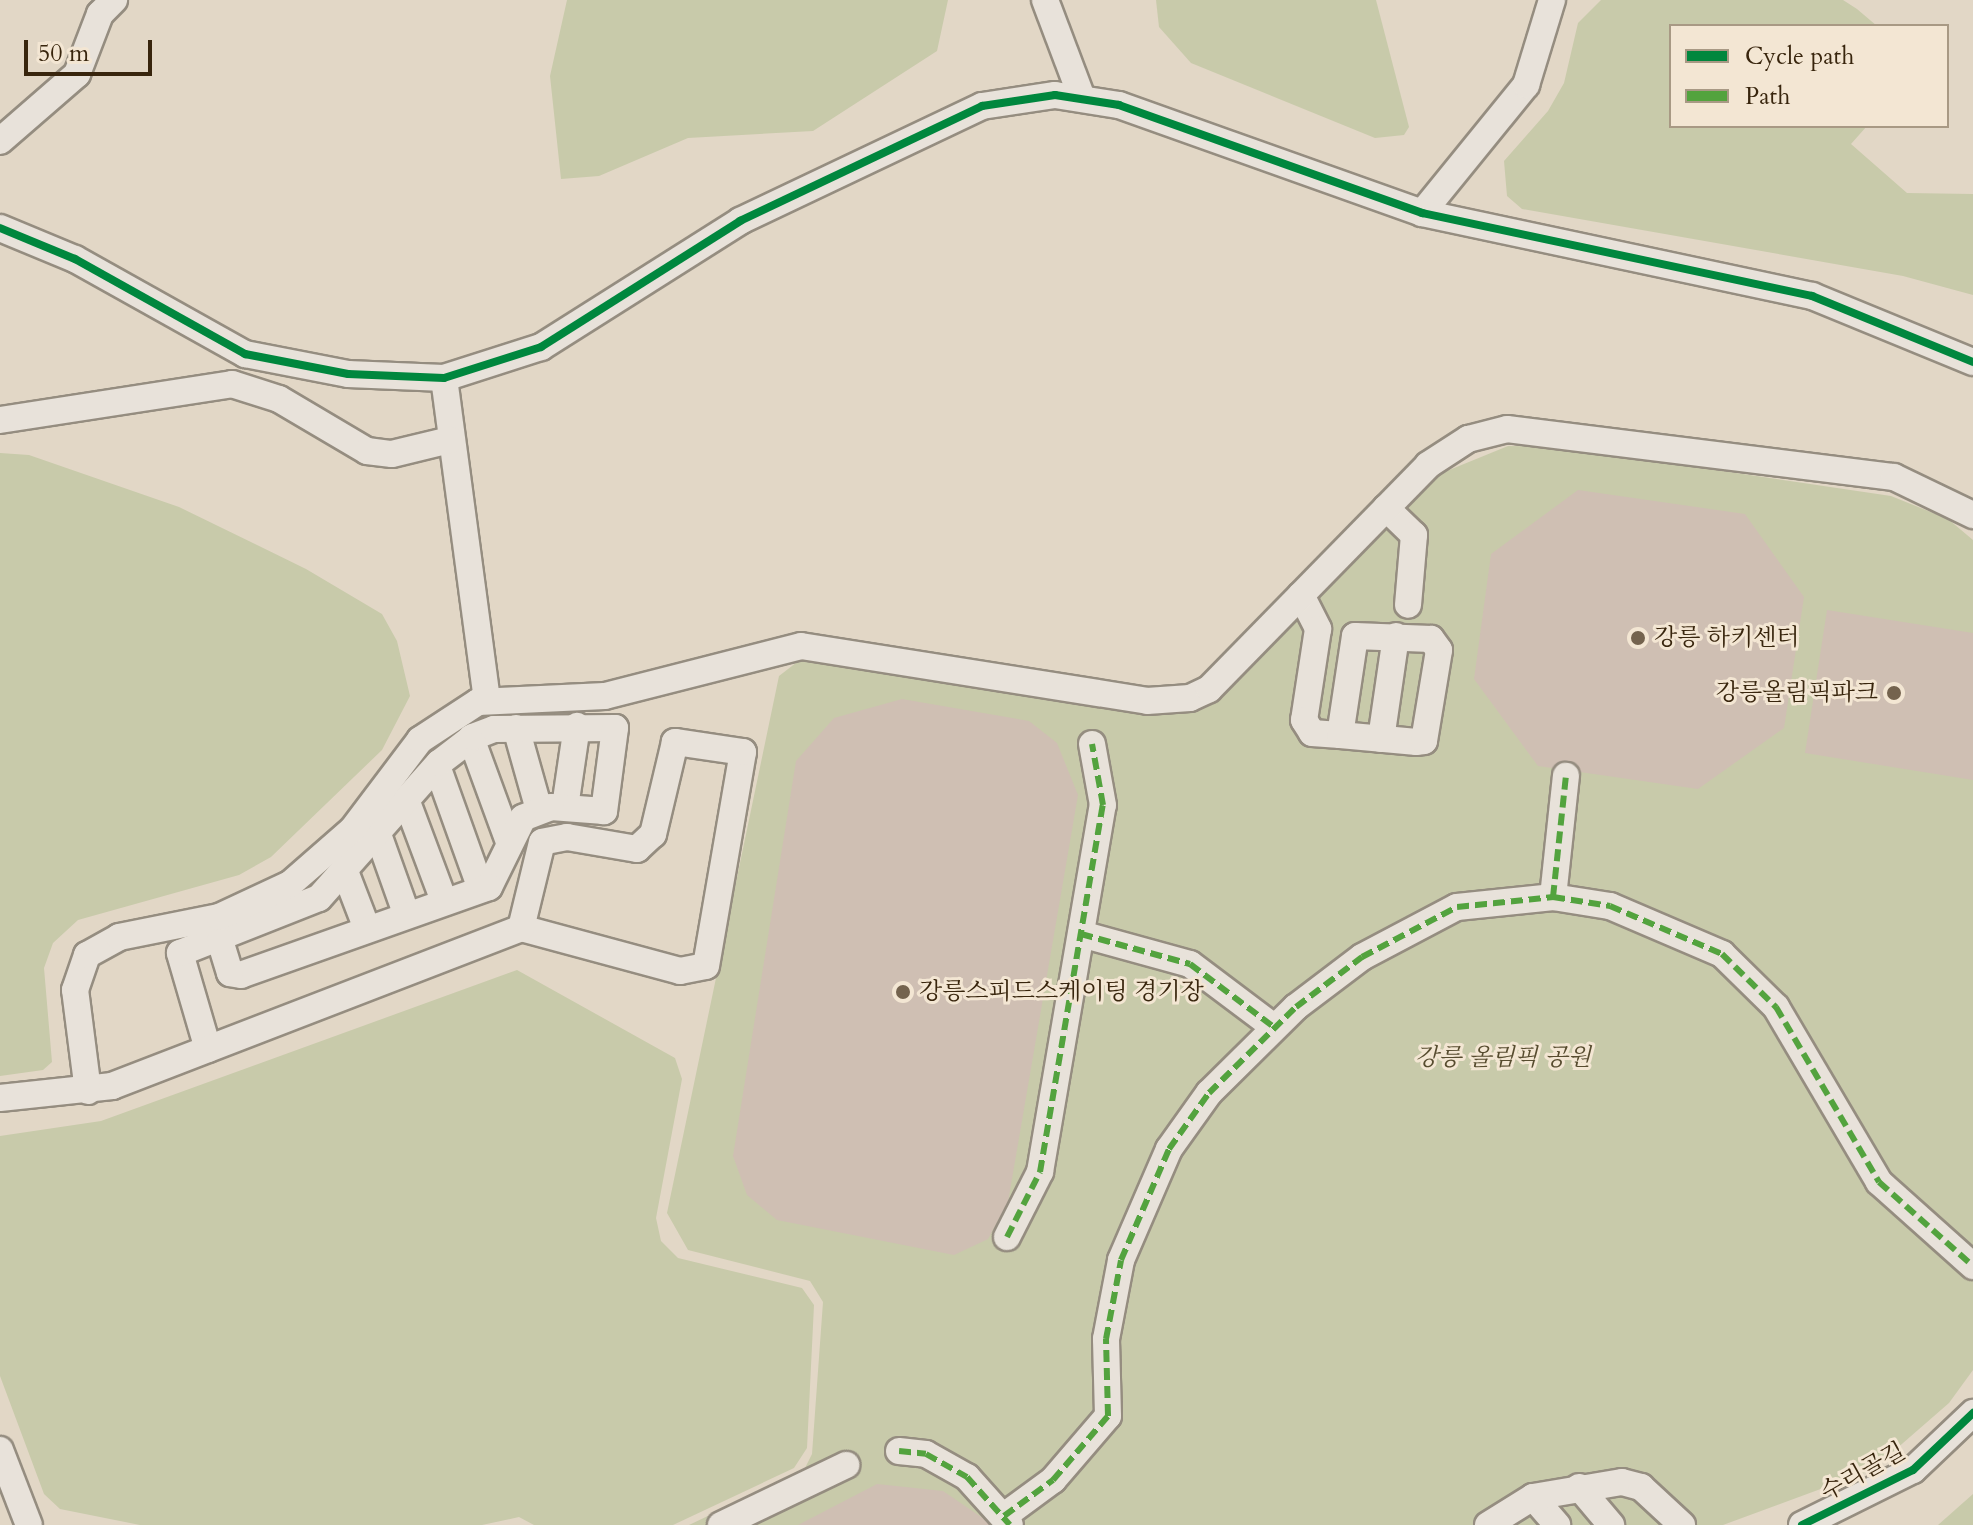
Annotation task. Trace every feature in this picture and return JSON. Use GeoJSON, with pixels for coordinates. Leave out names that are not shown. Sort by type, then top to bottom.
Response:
{"type":"FeatureCollection","features":[{"type":"Feature","properties":{"kind":"street"},"geometry":{"type":"LineString","coordinates":[[0,141],[77,74],[100,14],[114,0]]}},
{"type":"Feature","properties":{"kind":"street"},"geometry":{"type":"LineString","coordinates":[[1045,0],[1082,98]]}},
{"type":"Feature","properties":{"kind":"street"},"geometry":{"type":"LineString","coordinates":[[1422,213],[1526,85],[1552,0]]}},
{"type":"Feature","properties":{"kind":"street"},"geometry":{"type":"LineString","coordinates":[[0,228],[75,259],[245,354],[348,374],[444,378],[541,347],[740,221],[982,106],[1031,95],[1082,98],[1422,213],[1812,296],[1973,362]]}},
{"type":"Feature","properties":{"kind":"street"},"geometry":{"type":"LineString","coordinates":[[444,378],[487,700]]}},
{"type":"Feature","properties":{"kind":"street"},"geometry":{"type":"LineString","coordinates":[[0,420],[232,384],[279,399],[367,451],[392,454],[450,440]]}},
{"type":"Feature","properties":{"kind":"street"},"geometry":{"type":"LineString","coordinates":[[88,1091],[75,990],[87,955],[119,937],[219,917],[290,884],[352,830],[420,740],[463,708],[487,700],[605,696],[801,646],[1170,701],[1209,689],[1386,508],[1456,446],[1527,428],[1894,477],[1973,515]]}},
{"type":"Feature","properties":{"kind":"street"},"geometry":{"type":"LineString","coordinates":[[1386,508],[1414,535],[1408,605]]}},
{"type":"Feature","properties":{"kind":"street"},"geometry":{"type":"LineString","coordinates":[[1301,595],[1318,629],[1305,727],[1340,735],[1417,742],[1428,735],[1437,643],[1396,636],[1355,636],[1340,735]]}},
{"type":"Feature","properties":{"kind":"street"},"geometry":{"type":"LineString","coordinates":[[1381,739],[1396,636]]}},
{"type":"Feature","properties":{"kind":"street"},"geometry":{"type":"LineString","coordinates":[[552,809],[577,726]]}},
{"type":"Feature","properties":{"kind":"street"},"geometry":{"type":"LineString","coordinates":[[208,1049],[178,960],[180,953],[220,941],[319,898],[346,874],[437,766],[471,738],[516,728],[615,728],[610,791],[604,811],[552,809],[523,818],[509,842],[495,882],[234,976],[220,941]]}},
{"type":"Feature","properties":{"kind":"street"},"geometry":{"type":"LineString","coordinates":[[516,728],[552,809]]}},
{"type":"Feature","properties":{"kind":"street"},"geometry":{"type":"LineString","coordinates":[[471,738],[509,842]]}},
{"type":"Feature","properties":{"kind":"street"},"geometry":{"type":"LineString","coordinates":[[0,1098],[88,1091],[208,1049],[521,928],[680,971],[706,966],[743,752],[675,742],[653,834],[637,849],[567,837],[542,842],[521,928]]}},
{"type":"Feature","properties":{"kind":"street"},"geometry":{"type":"LineString","coordinates":[[1007,1237],[1040,1172],[1103,805],[1092,744]]}},
{"type":"Feature","properties":{"kind":"street"},"geometry":{"type":"LineString","coordinates":[[437,766],[481,889]]}},
{"type":"Feature","properties":{"kind":"street"},"geometry":{"type":"LineString","coordinates":[[1553,897],[1566,776]]}},
{"type":"Feature","properties":{"kind":"street"},"geometry":{"type":"LineString","coordinates":[[407,802],[444,901]]}},
{"type":"Feature","properties":{"kind":"street"},"geometry":{"type":"LineString","coordinates":[[379,837],[406,913]]}},
{"type":"Feature","properties":{"kind":"street"},"geometry":{"type":"LineString","coordinates":[[346,874],[366,926]]}},
{"type":"Feature","properties":{"kind":"street"},"geometry":{"type":"LineString","coordinates":[[899,1451],[926,1454],[967,1477],[1007,1520],[1053,1480],[1108,1416],[1106,1339],[1137,1213],[1209,1093],[1274,1027],[1415,923],[1501,897],[1553,897],[1664,926],[1747,974],[1800,1044],[1879,1182],[1973,1266]]}},
{"type":"Feature","properties":{"kind":"street"},"geometry":{"type":"LineString","coordinates":[[319,898],[332,939]]}},
{"type":"Feature","properties":{"kind":"street"},"geometry":{"type":"LineString","coordinates":[[1081,934],[1190,964],[1274,1027]]}},
{"type":"Feature","properties":{"kind":"street","name":"수리골길"},"geometry":{"type":"LineString","coordinates":[[1802,1525],[1913,1470],[1971,1419]]}},
{"type":"Feature","properties":{"kind":"street"},"geometry":{"type":"LineString","coordinates":[[0,1450],[29,1525]]}},
{"type":"Feature","properties":{"kind":"street"},"geometry":{"type":"LineString","coordinates":[[721,1525],[846,1465]]}},
{"type":"Feature","properties":{"kind":"street"},"geometry":{"type":"LineString","coordinates":[[1579,1487],[1611,1525]]}},
{"type":"Feature","properties":{"kind":"street"},"geometry":{"type":"LineString","coordinates":[[1496,1522],[1533,1497],[1579,1487],[1641,1487],[1682,1525]]}},
{"type":"Feature","properties":{"kind":"street"},"geometry":{"type":"LineString","coordinates":[[1533,1497],[1557,1525]]}},
{"type":"Feature","properties":{"kind":"green space"},"geometry":{"type":"Polygon","coordinates":[[[567,0],[948,0],[937,51],[813,131],[688,138],[599,176],[561,179],[550,76],[567,0]]]}},
{"type":"Feature","properties":{"kind":"green space"},"geometry":{"type":"Polygon","coordinates":[[[1156,0],[1376,0],[1409,127],[1404,135],[1375,138],[1191,63],[1159,27],[1156,0]]]}},
{"type":"Feature","properties":{"kind":"green space"},"geometry":{"type":"Polygon","coordinates":[[[1601,0],[1843,0],[1857,9],[1875,24],[1669,24],[1669,128],[1865,128],[1851,144],[1907,193],[1973,194],[1973,295],[1903,276],[1522,209],[1507,196],[1504,161],[1548,111],[1564,83],[1578,23],[1601,0]]]}},
{"type":"Feature","properties":{"kind":"green space","name":"강릉 올림픽 공원"},"geometry":{"type":"Polygon","coordinates":[[[1508,446],[1561,447],[1891,496],[1948,519],[1973,540],[1973,1370],[1949,1403],[1872,1470],[1723,1525],[689,1525],[804,1470],[812,1454],[823,1302],[810,1281],[688,1250],[667,1213],[779,676],[801,659],[833,659],[1149,714],[1193,708],[1437,475],[1508,446]]]}},
{"type":"Feature","properties":{"kind":"green space"},"geometry":{"type":"Polygon","coordinates":[[[0,453],[29,455],[179,507],[306,569],[382,614],[397,641],[410,696],[382,750],[271,857],[239,875],[78,920],[53,943],[44,968],[52,1062],[43,1070],[0,1076],[0,453]]]}},
{"type":"Feature","properties":{"kind":"green space"},"geometry":{"type":"Polygon","coordinates":[[[517,970],[675,1058],[682,1079],[656,1218],[661,1241],[678,1258],[802,1288],[814,1305],[807,1448],[794,1468],[673,1525],[534,1525],[519,1517],[482,1525],[140,1525],[60,1509],[44,1494],[0,1376],[0,1136],[101,1121],[517,970]]]}},
{"type":"Feature","properties":{"kind":"green space"},"geometry":{"type":"Polygon","coordinates":[[[1973,1494],[1973,1525],[1938,1525],[1973,1494]]]}},
{"type":"Feature","properties":{"kind":"building","name":"강릉 하키센터"},"geometry":{"type":"Polygon","coordinates":[[[1578,490],[1745,514],[1804,597],[1784,728],[1698,789],[1538,766],[1474,679],[1491,554],[1578,490]]]}},
{"type":"Feature","properties":{"kind":"building","name":"강릉올림픽파크"},"geometry":{"type":"Polygon","coordinates":[[[1827,610],[1973,633],[1973,780],[1805,753],[1827,610]]]}},
{"type":"Feature","properties":{"kind":"building","name":"강릉스피드스케이팅 경기장"},"geometry":{"type":"Polygon","coordinates":[[[902,699],[1029,721],[1057,743],[1078,795],[1008,1202],[988,1239],[954,1255],[777,1220],[747,1195],[733,1156],[796,761],[834,718],[902,699]]]}},
{"type":"Feature","properties":{"kind":"building"},"geometry":{"type":"Polygon","coordinates":[[[877,1484],[943,1491],[993,1525],[798,1525],[877,1484]]]}},
{"type":"Feature","properties":{"kind":"marked path"},"geometry":{"type":"LineString","coordinates":[[1007,1237],[1040,1172],[1103,805],[1092,744]]}},
{"type":"Feature","properties":{"kind":"marked path"},"geometry":{"type":"LineString","coordinates":[[1553,897],[1566,776]]}},
{"type":"Feature","properties":{"kind":"marked path"},"geometry":{"type":"LineString","coordinates":[[1004,1516],[1053,1480],[1108,1416],[1106,1339],[1121,1260],[1169,1149],[1209,1093],[1296,1007],[1362,957],[1457,907],[1553,897],[1610,906],[1722,954],[1776,1007],[1879,1182],[1973,1266]]}},
{"type":"Feature","properties":{"kind":"marked path"},"geometry":{"type":"LineString","coordinates":[[1081,934],[1190,964],[1274,1027]]}},
{"type":"Feature","properties":{"kind":"marked path"},"geometry":{"type":"LineString","coordinates":[[899,1451],[926,1454],[967,1477],[1010,1525]]}},
{"type":"Feature","properties":{"kind":"cycle path"},"geometry":{"type":"LineString","coordinates":[[0,228],[75,259],[245,354],[348,374],[444,378],[541,347],[740,221],[982,106],[1055,95],[1119,105],[1422,213],[1812,296],[1973,362]]}},
{"type":"Feature","properties":{"kind":"cycle path"},"geometry":{"type":"LineString","coordinates":[[1802,1525],[1913,1470],[1973,1413]]}},
{"type":"Feature","properties":{"kind":"place","name":"강릉 하키센터"},"geometry":{"type":"Point","coordinates":[1638,638]}},
{"type":"Feature","properties":{"kind":"place","name":"강릉올림픽파크"},"geometry":{"type":"Point","coordinates":[1894,693]}},
{"type":"Feature","properties":{"kind":"place","name":"강릉스피드스케이팅 경기장"},"geometry":{"type":"Point","coordinates":[903,992]}}]}
